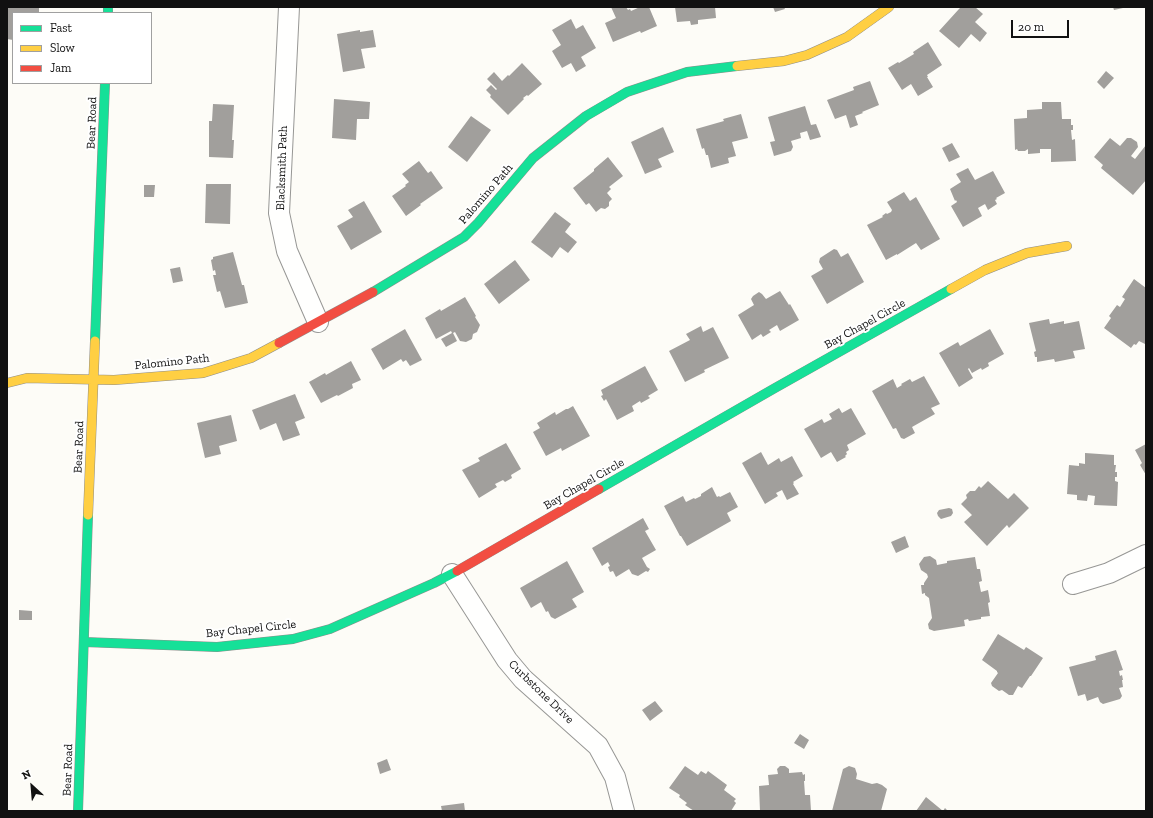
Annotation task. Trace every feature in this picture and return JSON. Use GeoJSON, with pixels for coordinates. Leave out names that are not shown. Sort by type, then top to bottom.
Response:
{"type":"FeatureCollection","features":[{"type":"Feature","properties":{"kind":"street","name":"Blacksmith Path"},"geometry":{"type":"LineString","coordinates":[[289,7],[279,213],[287,251],[318,322]]}},
{"type":"Feature","properties":{"kind":"street","name":"Palomino Path"},"geometry":{"type":"LineString","coordinates":[[7,383],[27,378],[114,380],[203,373],[251,358],[388,283],[464,236],[478,223],[533,158],[586,116],[627,92],[687,72],[784,61],[807,55],[848,37],[889,7]]}},
{"type":"Feature","properties":{"kind":"street","name":"Bear Road"},"geometry":{"type":"LineString","coordinates":[[78,811],[105,84]]}},
{"type":"Feature","properties":{"kind":"street","name":"Bay Chapel Circle"},"geometry":{"type":"LineString","coordinates":[[84,642],[217,647],[293,639],[330,629],[452,574],[775,388],[986,270],[1028,253],[1067,246]]}},
{"type":"Feature","properties":{"kind":"street"},"geometry":{"type":"LineString","coordinates":[[1073,584],[1109,573],[1146,555]]}},
{"type":"Feature","properties":{"kind":"street","name":"Curbstone Drive"},"geometry":{"type":"LineString","coordinates":[[452,574],[507,660],[523,679],[598,746],[615,777],[624,811]]}},
{"type":"Feature","properties":{"kind":"building"},"geometry":{"type":"Polygon","coordinates":[[[7,7],[39,7],[39,12],[12,12],[12,40],[7,39],[7,7]]]}},
{"type":"Feature","properties":{"kind":"building"},"geometry":{"type":"Polygon","coordinates":[[[611,7],[626,7],[631,11],[640,7],[649,7],[657,26],[613,42],[605,23],[616,18],[611,7]]]}},
{"type":"Feature","properties":{"kind":"building"},"geometry":{"type":"Polygon","coordinates":[[[675,7],[715,7],[716,18],[698,20],[698,24],[691,25],[690,21],[677,22],[675,7]]]}},
{"type":"Feature","properties":{"kind":"building"},"geometry":{"type":"Polygon","coordinates":[[[773,7],[784,7],[785,9],[775,12],[773,7]]]}},
{"type":"Feature","properties":{"kind":"building"},"geometry":{"type":"Polygon","coordinates":[[[961,7],[975,7],[983,14],[975,22],[987,33],[980,42],[971,34],[959,48],[939,31],[961,7]]]}},
{"type":"Feature","properties":{"kind":"building"},"geometry":{"type":"Polygon","coordinates":[[[1113,7],[1123,7],[1123,8],[1114,10],[1113,7]]]}},
{"type":"Feature","properties":{"kind":"building"},"geometry":{"type":"Polygon","coordinates":[[[571,19],[576,29],[583,25],[596,48],[581,57],[586,66],[576,72],[571,63],[562,68],[552,51],[561,45],[552,30],[571,19]]]}},
{"type":"Feature","properties":{"kind":"building"},"geometry":{"type":"Polygon","coordinates":[[[360,30],[360,32],[373,30],[376,47],[361,49],[365,68],[343,72],[337,34],[360,30]]]}},
{"type":"Feature","properties":{"kind":"building"},"geometry":{"type":"Polygon","coordinates":[[[928,42],[942,65],[927,75],[933,87],[918,96],[911,84],[902,90],[888,68],[914,54],[913,52],[928,42]]]}},
{"type":"Feature","properties":{"kind":"building"},"geometry":{"type":"Polygon","coordinates":[[[522,63],[542,84],[528,96],[527,95],[523,98],[524,99],[508,115],[490,97],[491,95],[486,90],[491,85],[496,90],[497,89],[487,79],[494,72],[502,81],[522,63]]]}},
{"type":"Feature","properties":{"kind":"building"},"geometry":{"type":"Polygon","coordinates":[[[1106,71],[1114,78],[1104,89],[1097,82],[1106,71]]]}},
{"type":"Feature","properties":{"kind":"building"},"geometry":{"type":"Polygon","coordinates":[[[870,81],[879,105],[855,116],[858,125],[850,128],[846,115],[835,119],[827,100],[854,90],[853,87],[870,81]]]}},
{"type":"Feature","properties":{"kind":"building"},"geometry":{"type":"Polygon","coordinates":[[[334,99],[370,102],[369,119],[357,119],[356,140],[332,138],[334,99]]]}},
{"type":"Feature","properties":{"kind":"building"},"geometry":{"type":"Polygon","coordinates":[[[1042,102],[1061,102],[1062,119],[1071,119],[1071,125],[1073,125],[1073,130],[1071,130],[1072,140],[1075,139],[1076,161],[1051,162],[1051,149],[1040,149],[1040,153],[1028,154],[1028,149],[1025,151],[1015,150],[1014,119],[1027,118],[1027,110],[1042,109],[1042,102]]]}},
{"type":"Feature","properties":{"kind":"building"},"geometry":{"type":"Polygon","coordinates":[[[213,104],[234,105],[232,140],[234,140],[233,158],[209,157],[209,121],[212,121],[213,104]]]}},
{"type":"Feature","properties":{"kind":"building"},"geometry":{"type":"Polygon","coordinates":[[[805,106],[811,125],[816,124],[821,137],[810,140],[807,131],[800,133],[801,138],[791,141],[793,147],[791,151],[774,156],[770,142],[775,141],[768,117],[805,106]]]}},
{"type":"Feature","properties":{"kind":"building"},"geometry":{"type":"Polygon","coordinates":[[[741,114],[748,138],[732,142],[736,156],[728,158],[729,163],[711,168],[708,155],[706,155],[704,148],[702,149],[696,129],[724,121],[723,119],[741,114]]]}},
{"type":"Feature","properties":{"kind":"building"},"geometry":{"type":"Polygon","coordinates":[[[471,116],[491,130],[467,162],[448,147],[471,116]]]}},
{"type":"Feature","properties":{"kind":"building"},"geometry":{"type":"Polygon","coordinates":[[[663,127],[674,152],[658,159],[662,167],[645,174],[631,142],[663,127]]]}},
{"type":"Feature","properties":{"kind":"building"},"geometry":{"type":"Polygon","coordinates":[[[1110,138],[1120,146],[1127,138],[1131,138],[1137,142],[1138,147],[1131,156],[1135,159],[1146,145],[1146,180],[1133,195],[1101,168],[1103,165],[1094,157],[1110,138]]]}},
{"type":"Feature","properties":{"kind":"building"},"geometry":{"type":"Polygon","coordinates":[[[952,143],[960,157],[949,162],[942,148],[952,143]]]}},
{"type":"Feature","properties":{"kind":"building"},"geometry":{"type":"Polygon","coordinates":[[[608,157],[623,176],[609,187],[611,189],[607,193],[612,199],[609,202],[609,206],[605,209],[601,208],[596,212],[589,203],[586,205],[573,188],[608,157]]]}},
{"type":"Feature","properties":{"kind":"building"},"geometry":{"type":"Polygon","coordinates":[[[419,161],[428,173],[431,171],[443,188],[406,216],[392,196],[409,182],[402,174],[419,161]]]}},
{"type":"Feature","properties":{"kind":"building"},"geometry":{"type":"Polygon","coordinates":[[[968,168],[975,180],[993,171],[1005,193],[996,198],[997,199],[995,200],[997,204],[988,210],[985,204],[978,208],[982,216],[963,227],[951,206],[957,202],[956,200],[955,201],[950,189],[961,182],[956,174],[968,168]]]}},
{"type":"Feature","properties":{"kind":"building"},"geometry":{"type":"Polygon","coordinates":[[[206,184],[231,184],[230,224],[205,223],[206,184]]]}},
{"type":"Feature","properties":{"kind":"building"},"geometry":{"type":"Polygon","coordinates":[[[144,185],[155,185],[154,197],[144,197],[144,185]]]}},
{"type":"Feature","properties":{"kind":"building"},"geometry":{"type":"Polygon","coordinates":[[[904,192],[910,201],[916,197],[940,239],[921,250],[916,243],[886,260],[867,225],[883,217],[882,216],[886,213],[891,212],[892,210],[887,202],[904,192]]]}},
{"type":"Feature","properties":{"kind":"building"},"geometry":{"type":"Polygon","coordinates":[[[364,201],[382,232],[351,250],[337,226],[353,217],[348,210],[364,201]]]}},
{"type":"Feature","properties":{"kind":"building"},"geometry":{"type":"Polygon","coordinates":[[[555,212],[571,224],[565,232],[577,242],[568,253],[560,247],[552,258],[531,242],[555,212]]]}},
{"type":"Feature","properties":{"kind":"building"},"geometry":{"type":"Polygon","coordinates":[[[834,249],[837,250],[841,257],[848,253],[864,282],[827,304],[811,276],[823,269],[819,262],[820,258],[834,249]]]}},
{"type":"Feature","properties":{"kind":"building"},"geometry":{"type":"Polygon","coordinates":[[[233,252],[242,285],[244,285],[248,303],[225,308],[220,291],[217,292],[213,275],[216,275],[215,270],[213,271],[211,260],[213,257],[233,252]]]}},
{"type":"Feature","properties":{"kind":"building"},"geometry":{"type":"Polygon","coordinates":[[[515,260],[530,280],[499,304],[484,284],[515,260]]]}},
{"type":"Feature","properties":{"kind":"building"},"geometry":{"type":"Polygon","coordinates":[[[180,267],[183,281],[173,283],[170,269],[180,267]]]}},
{"type":"Feature","properties":{"kind":"building"},"geometry":{"type":"Polygon","coordinates":[[[1134,279],[1146,288],[1146,344],[1139,341],[1131,348],[1104,328],[1111,318],[1109,316],[1117,305],[1120,307],[1125,299],[1122,297],[1134,279]]]}},
{"type":"Feature","properties":{"kind":"building"},"geometry":{"type":"Polygon","coordinates":[[[780,291],[789,305],[790,304],[799,320],[780,331],[777,325],[769,330],[771,332],[763,337],[761,334],[752,340],[738,315],[754,305],[751,299],[759,292],[766,299],[780,291]]]}},
{"type":"Feature","properties":{"kind":"building"},"geometry":{"type":"Polygon","coordinates":[[[465,297],[480,325],[477,332],[473,334],[472,339],[466,342],[460,341],[455,332],[453,333],[457,341],[446,347],[441,339],[452,333],[451,331],[436,339],[425,318],[440,309],[441,311],[465,297]]]}},
{"type":"Feature","properties":{"kind":"building"},"geometry":{"type":"Polygon","coordinates":[[[1049,319],[1050,324],[1064,321],[1064,324],[1079,321],[1085,349],[1073,351],[1075,358],[1055,362],[1054,359],[1037,362],[1037,357],[1035,357],[1034,352],[1036,351],[1029,323],[1049,319]]]}},
{"type":"Feature","properties":{"kind":"building"},"geometry":{"type":"Polygon","coordinates":[[[701,326],[703,332],[713,327],[729,358],[704,370],[705,372],[685,382],[669,351],[690,340],[686,334],[701,326]]]}},
{"type":"Feature","properties":{"kind":"building"},"geometry":{"type":"Polygon","coordinates":[[[405,329],[422,360],[410,366],[406,360],[403,362],[401,359],[383,370],[371,349],[405,329]]]}},
{"type":"Feature","properties":{"kind":"building"},"geometry":{"type":"Polygon","coordinates":[[[990,329],[1004,354],[988,363],[989,366],[982,370],[981,368],[972,373],[969,368],[968,369],[973,378],[959,387],[939,353],[958,342],[960,346],[990,329]]]}},
{"type":"Feature","properties":{"kind":"building"},"geometry":{"type":"Polygon","coordinates":[[[351,361],[361,380],[352,384],[353,388],[321,403],[309,382],[325,373],[326,375],[351,361]]]}},
{"type":"Feature","properties":{"kind":"building"},"geometry":{"type":"Polygon","coordinates":[[[645,366],[658,390],[648,396],[650,398],[641,403],[640,401],[632,406],[634,411],[617,420],[606,399],[604,401],[601,396],[603,395],[601,390],[645,366]]]}},
{"type":"Feature","properties":{"kind":"building"},"geometry":{"type":"Polygon","coordinates":[[[924,376],[940,404],[931,408],[935,414],[912,427],[915,433],[904,439],[901,438],[896,428],[893,429],[872,391],[893,379],[897,388],[910,379],[912,382],[924,376]]]}},
{"type":"Feature","properties":{"kind":"building"},"geometry":{"type":"Polygon","coordinates":[[[295,394],[305,418],[295,422],[300,435],[283,441],[276,423],[260,430],[252,410],[295,394]]]}},
{"type":"Feature","properties":{"kind":"building"},"geometry":{"type":"Polygon","coordinates":[[[573,406],[590,436],[562,451],[561,448],[546,456],[533,432],[540,428],[537,423],[555,412],[556,415],[573,406]]]}},
{"type":"Feature","properties":{"kind":"building"},"geometry":{"type":"Polygon","coordinates":[[[839,408],[842,413],[851,408],[866,434],[847,445],[849,450],[846,452],[846,457],[837,462],[831,452],[821,458],[804,429],[822,419],[824,423],[832,419],[829,414],[839,408]]]}},
{"type":"Feature","properties":{"kind":"building"},"geometry":{"type":"Polygon","coordinates":[[[231,415],[237,441],[219,446],[221,454],[205,458],[197,423],[231,415]]]}},
{"type":"Feature","properties":{"kind":"building"},"geometry":{"type":"Polygon","coordinates":[[[506,443],[521,469],[511,475],[512,478],[505,482],[503,480],[495,484],[497,487],[479,498],[462,470],[480,461],[478,458],[506,443]]]}},
{"type":"Feature","properties":{"kind":"building"},"geometry":{"type":"Polygon","coordinates":[[[1146,444],[1146,475],[1140,465],[1142,463],[1135,450],[1146,444]]]}},
{"type":"Feature","properties":{"kind":"building"},"geometry":{"type":"Polygon","coordinates":[[[761,452],[768,465],[779,458],[781,462],[792,456],[803,476],[793,482],[799,494],[787,500],[782,490],[776,493],[778,496],[765,504],[742,463],[761,452]]]}},
{"type":"Feature","properties":{"kind":"building"},"geometry":{"type":"Polygon","coordinates":[[[1085,453],[1114,455],[1114,465],[1116,465],[1115,472],[1117,472],[1115,481],[1118,482],[1117,506],[1094,505],[1095,496],[1088,495],[1087,501],[1077,500],[1077,495],[1067,494],[1069,465],[1079,466],[1079,463],[1085,464],[1085,453]]]}},
{"type":"Feature","properties":{"kind":"building"},"geometry":{"type":"Polygon","coordinates":[[[988,481],[1008,499],[1014,493],[1029,508],[1009,528],[1007,525],[987,546],[964,522],[972,515],[961,504],[967,498],[966,495],[970,491],[975,491],[979,486],[981,488],[988,481]]]}},
{"type":"Feature","properties":{"kind":"building"},"geometry":{"type":"Polygon","coordinates":[[[712,487],[717,497],[730,492],[738,507],[727,513],[731,521],[687,546],[664,506],[683,496],[686,502],[694,498],[695,499],[712,487]]]}},
{"type":"Feature","properties":{"kind":"building"},"geometry":{"type":"Polygon","coordinates":[[[949,508],[952,509],[953,513],[951,516],[941,519],[938,516],[937,513],[939,510],[949,508]]]}},
{"type":"Feature","properties":{"kind":"building"},"geometry":{"type":"Polygon","coordinates":[[[643,518],[649,529],[645,531],[656,550],[642,558],[647,567],[650,569],[648,572],[646,571],[638,576],[632,574],[629,569],[616,577],[613,571],[610,572],[608,562],[602,566],[592,548],[643,518]]]}},
{"type":"Feature","properties":{"kind":"building"},"geometry":{"type":"Polygon","coordinates":[[[905,536],[909,547],[896,553],[891,542],[905,536]]]}},
{"type":"Feature","properties":{"kind":"building"},"geometry":{"type":"Polygon","coordinates":[[[930,556],[936,560],[937,565],[947,563],[947,561],[975,557],[977,569],[980,569],[982,581],[979,582],[981,592],[988,590],[990,616],[969,621],[968,619],[964,620],[965,626],[934,631],[929,629],[928,624],[932,618],[929,598],[925,595],[925,593],[922,594],[921,585],[924,585],[928,577],[927,574],[921,570],[919,564],[924,557],[930,556]]]}},
{"type":"Feature","properties":{"kind":"building"},"geometry":{"type":"Polygon","coordinates":[[[567,561],[584,592],[572,599],[577,607],[555,619],[551,617],[548,611],[546,612],[541,602],[531,608],[520,588],[567,561]]]}},
{"type":"Feature","properties":{"kind":"building"},"geometry":{"type":"Polygon","coordinates":[[[19,610],[32,611],[32,620],[19,620],[19,610]]]}},
{"type":"Feature","properties":{"kind":"building"},"geometry":{"type":"Polygon","coordinates":[[[998,634],[1024,650],[1026,647],[1043,658],[1022,688],[1018,686],[1013,695],[1009,695],[1002,690],[999,691],[992,686],[991,683],[998,673],[982,660],[998,634]]]}},
{"type":"Feature","properties":{"kind":"building"},"geometry":{"type":"Polygon","coordinates":[[[1116,650],[1123,670],[1119,671],[1123,680],[1123,687],[1119,688],[1122,696],[1120,699],[1103,704],[1100,702],[1098,697],[1087,701],[1085,694],[1078,696],[1069,667],[1096,660],[1095,656],[1116,650]]]}},
{"type":"Feature","properties":{"kind":"building"},"geometry":{"type":"Polygon","coordinates":[[[655,701],[663,711],[650,721],[642,710],[655,701]]]}},
{"type":"Feature","properties":{"kind":"building"},"geometry":{"type":"Polygon","coordinates":[[[800,734],[809,740],[804,749],[794,743],[800,734]]]}},
{"type":"Feature","properties":{"kind":"building"},"geometry":{"type":"Polygon","coordinates":[[[387,759],[391,770],[380,774],[377,763],[387,759]]]}},
{"type":"Feature","properties":{"kind":"building"},"geometry":{"type":"Polygon","coordinates":[[[685,766],[698,775],[701,771],[706,774],[708,771],[727,785],[724,790],[736,799],[734,801],[736,803],[731,811],[694,811],[685,805],[687,803],[679,797],[680,795],[669,788],[685,766]]]}},
{"type":"Feature","properties":{"kind":"building"},"geometry":{"type":"Polygon","coordinates":[[[780,766],[785,766],[789,769],[789,773],[802,772],[803,775],[805,774],[805,795],[810,795],[811,811],[760,811],[759,786],[769,785],[768,775],[778,774],[777,769],[780,766]]]}},
{"type":"Feature","properties":{"kind":"building"},"geometry":{"type":"Polygon","coordinates":[[[849,766],[855,768],[857,774],[856,779],[872,784],[877,783],[887,789],[881,811],[832,811],[843,769],[849,766]]]}},
{"type":"Feature","properties":{"kind":"building"},"geometry":{"type":"Polygon","coordinates":[[[926,797],[943,811],[916,811],[926,797]]]}},
{"type":"Feature","properties":{"kind":"building"},"geometry":{"type":"Polygon","coordinates":[[[464,803],[465,811],[442,811],[441,806],[464,803]]]}},
{"type":"Feature","properties":{"kind":"traffic: fast"},"geometry":{"type":"LineString","coordinates":[[108,7],[108,12]]}},
{"type":"Feature","properties":{"kind":"traffic: fast"},"geometry":{"type":"LineString","coordinates":[[373,292],[464,237],[478,223],[533,158],[586,116],[627,92],[687,72],[737,66]]}},
{"type":"Feature","properties":{"kind":"traffic: fast"},"geometry":{"type":"LineString","coordinates":[[95,341],[105,84]]}},
{"type":"Feature","properties":{"kind":"traffic: fast"},"geometry":{"type":"LineString","coordinates":[[599,489],[951,289]]}},
{"type":"Feature","properties":{"kind":"traffic: fast"},"geometry":{"type":"LineString","coordinates":[[78,811],[88,515]]}},
{"type":"Feature","properties":{"kind":"traffic: fast"},"geometry":{"type":"LineString","coordinates":[[84,642],[217,647],[293,639],[330,629],[434,583],[457,571]]}},
{"type":"Feature","properties":{"kind":"traffic: slow"},"geometry":{"type":"LineString","coordinates":[[737,66],[784,61],[807,55],[847,37],[889,7]]}},
{"type":"Feature","properties":{"kind":"traffic: slow"},"geometry":{"type":"LineString","coordinates":[[951,289],[985,270],[1027,253],[1067,246]]}},
{"type":"Feature","properties":{"kind":"traffic: slow"},"geometry":{"type":"LineString","coordinates":[[88,515],[95,341]]}},
{"type":"Feature","properties":{"kind":"traffic: slow"},"geometry":{"type":"LineString","coordinates":[[7,383],[27,378],[114,380],[203,373],[251,358],[279,343]]}},
{"type":"Feature","properties":{"kind":"traffic: jam"},"geometry":{"type":"LineString","coordinates":[[279,343],[373,292]]}},
{"type":"Feature","properties":{"kind":"traffic: jam"},"geometry":{"type":"LineString","coordinates":[[457,571],[599,489]]}}]}
